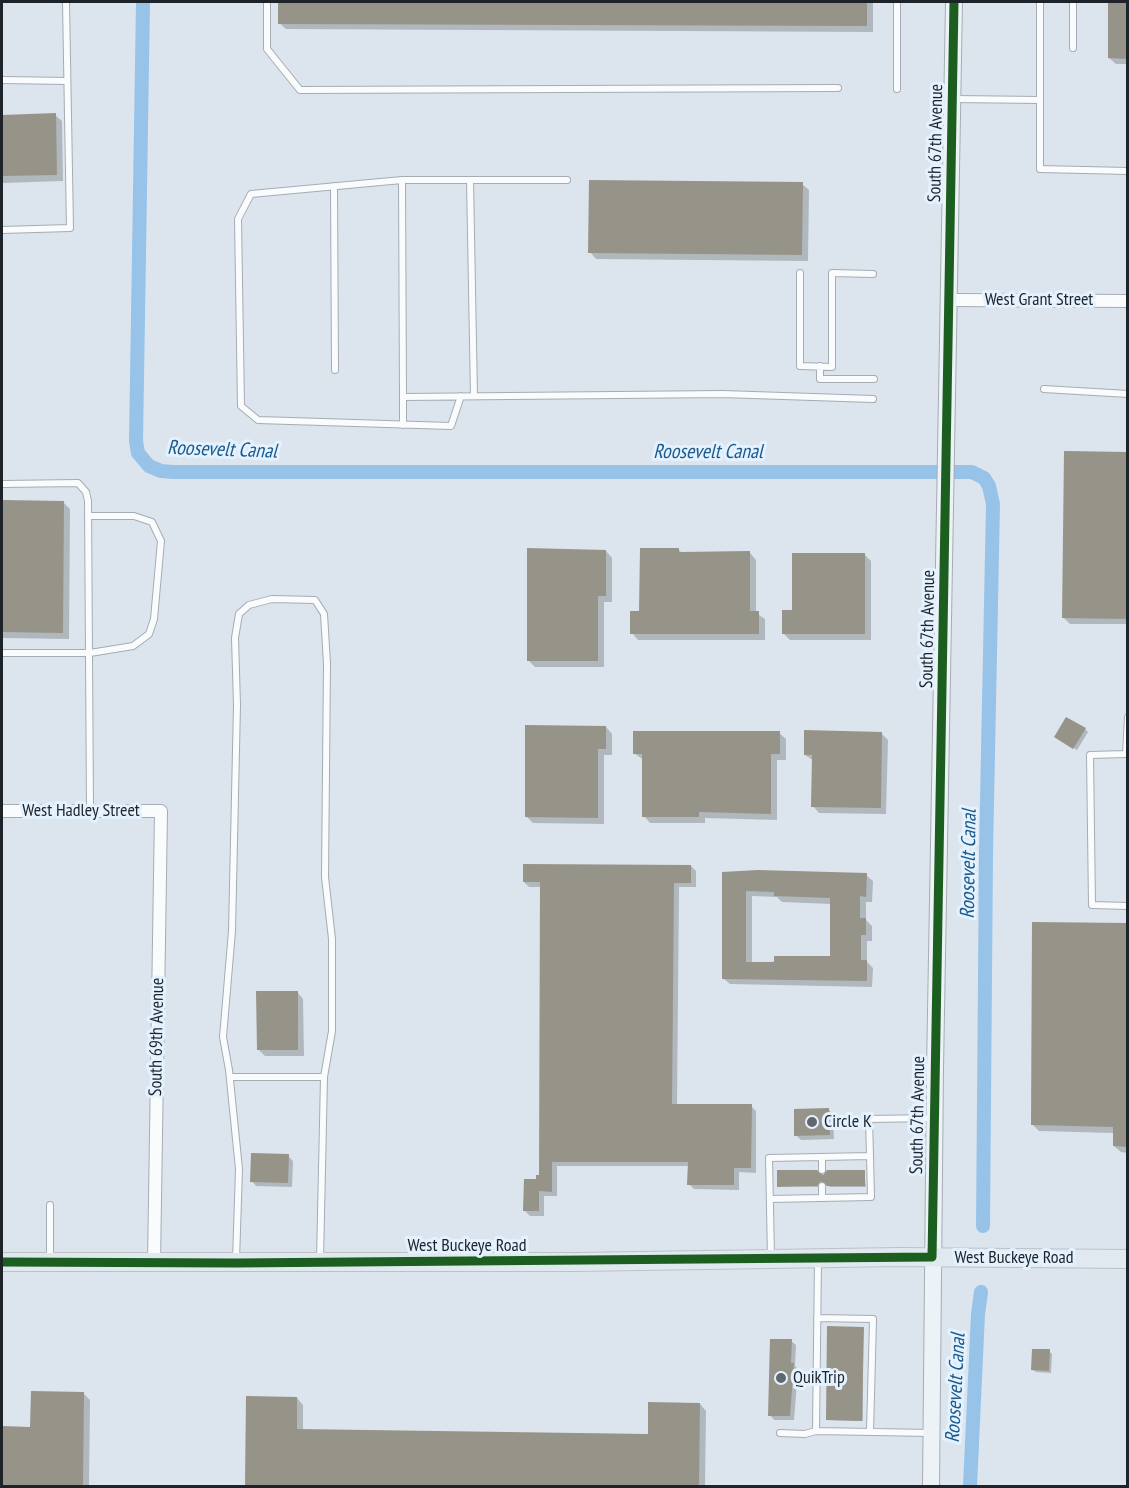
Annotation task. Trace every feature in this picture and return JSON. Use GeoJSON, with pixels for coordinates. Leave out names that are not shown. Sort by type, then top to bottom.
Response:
{"type":"FeatureCollection","features":[{"type":"Feature","properties":{"kind":"main road","name":"South 67th Avenue"},"geometry":{"type":"LineString","coordinates":[[931,1486],[934,1118],[951,300],[954,2]]}},
{"type":"Feature","properties":{"kind":"main road","name":"West Buckeye Road"},"geometry":{"type":"LineString","coordinates":[[2,1262],[320,1263],[932,1257],[1128,1259]]}},
{"type":"Feature","properties":{"kind":"street","name":"West Grant Street"},"geometry":{"type":"LineString","coordinates":[[951,300],[1128,301]]}},
{"type":"Feature","properties":{"kind":"street","name":"West Hadley Street"},"geometry":{"type":"LineString","coordinates":[[2,811],[161,811]]}},
{"type":"Feature","properties":{"kind":"street","name":"South 69th Avenue"},"geometry":{"type":"LineString","coordinates":[[154,1263],[161,811]]}},
{"type":"Feature","properties":{"kind":"lane"},"geometry":{"type":"LineString","coordinates":[[2,230],[70,228],[66,2]]}},
{"type":"Feature","properties":{"kind":"lane"},"geometry":{"type":"LineString","coordinates":[[267,2],[267,50],[300,90],[838,88]]}},
{"type":"Feature","properties":{"kind":"lane"},"geometry":{"type":"LineString","coordinates":[[897,2],[897,89]]}},
{"type":"Feature","properties":{"kind":"lane"},"geometry":{"type":"LineString","coordinates":[[1040,2],[1040,169],[1128,171]]}},
{"type":"Feature","properties":{"kind":"lane"},"geometry":{"type":"LineString","coordinates":[[1073,48],[1074,2]]}},
{"type":"Feature","properties":{"kind":"lane"},"geometry":{"type":"LineString","coordinates":[[2,80],[67,81]]}},
{"type":"Feature","properties":{"kind":"lane"},"geometry":{"type":"LineString","coordinates":[[953,99],[1040,100]]}},
{"type":"Feature","properties":{"kind":"lane"},"geometry":{"type":"LineString","coordinates":[[461,396],[451,426],[258,420],[241,406],[238,219],[251,194],[402,180],[567,180]]}},
{"type":"Feature","properties":{"kind":"lane"},"geometry":{"type":"LineString","coordinates":[[402,180],[403,425]]}},
{"type":"Feature","properties":{"kind":"lane"},"geometry":{"type":"LineString","coordinates":[[470,180],[474,396]]}},
{"type":"Feature","properties":{"kind":"lane"},"geometry":{"type":"LineString","coordinates":[[334,186],[335,370]]}},
{"type":"Feature","properties":{"kind":"lane"},"geometry":{"type":"LineString","coordinates":[[800,273],[800,366],[832,367],[832,273],[873,274]]}},
{"type":"Feature","properties":{"kind":"lane"},"geometry":{"type":"LineString","coordinates":[[820,366],[820,379],[874,379]]}},
{"type":"Feature","properties":{"kind":"lane"},"geometry":{"type":"LineString","coordinates":[[1044,389],[1128,394]]}},
{"type":"Feature","properties":{"kind":"lane"},"geometry":{"type":"LineString","coordinates":[[403,397],[723,394],[873,399]]}},
{"type":"Feature","properties":{"kind":"lane"},"geometry":{"type":"LineString","coordinates":[[2,484],[78,483],[86,492],[90,653],[90,810]]}},
{"type":"Feature","properties":{"kind":"lane"},"geometry":{"type":"LineString","coordinates":[[2,653],[90,653],[133,646],[149,634],[154,619],[161,541],[152,522],[134,516],[88,516]]}},
{"type":"Feature","properties":{"kind":"lane"},"geometry":{"type":"LineString","coordinates":[[236,1263],[239,1169],[230,1077],[223,1037],[232,932],[237,705],[235,638],[240,614],[249,605],[272,599],[315,600],[324,614],[327,664],[326,877],[332,939],[332,1031],[324,1077],[320,1263]]}},
{"type":"Feature","properties":{"kind":"lane"},"geometry":{"type":"LineString","coordinates":[[1128,717],[1126,754],[1090,755],[1092,905],[1128,906]]}},
{"type":"Feature","properties":{"kind":"lane"},"geometry":{"type":"LineString","coordinates":[[230,1077],[324,1077]]}},
{"type":"Feature","properties":{"kind":"lane"},"geometry":{"type":"LineString","coordinates":[[770,1199],[871,1197],[870,1119],[934,1118]]}},
{"type":"Feature","properties":{"kind":"lane"},"geometry":{"type":"LineString","coordinates":[[771,1259],[769,1158],[870,1156]]}},
{"type":"Feature","properties":{"kind":"lane"},"geometry":{"type":"LineString","coordinates":[[822,1157],[822,1170]]}},
{"type":"Feature","properties":{"kind":"lane"},"geometry":{"type":"LineString","coordinates":[[822,1186],[822,1198]]}},
{"type":"Feature","properties":{"kind":"lane"},"geometry":{"type":"LineString","coordinates":[[51,1206],[51,1262]]}},
{"type":"Feature","properties":{"kind":"lane"},"geometry":{"type":"LineString","coordinates":[[816,1431],[818,1259]]}},
{"type":"Feature","properties":{"kind":"lane"},"geometry":{"type":"LineString","coordinates":[[817,1318],[873,1319],[870,1432]]}},
{"type":"Feature","properties":{"kind":"lane"},"geometry":{"type":"LineString","coordinates":[[780,1433],[805,1434],[816,1431],[931,1433]]}},
{"type":"Feature","properties":{"kind":"building"},"geometry":{"type":"Polygon","coordinates":[[[278,2],[867,2],[867,26],[278,24],[278,2]]]}},
{"type":"Feature","properties":{"kind":"building"},"geometry":{"type":"Polygon","coordinates":[[[1108,2],[1128,2],[1128,59],[1108,58],[1108,2]]]}},
{"type":"Feature","properties":{"kind":"building"},"geometry":{"type":"Polygon","coordinates":[[[56,113],[57,175],[2,176],[2,115],[56,113]]]}},
{"type":"Feature","properties":{"kind":"building"},"geometry":{"type":"Polygon","coordinates":[[[589,180],[803,182],[802,255],[588,253],[589,180]]]}},
{"type":"Feature","properties":{"kind":"building"},"geometry":{"type":"Polygon","coordinates":[[[1064,451],[1128,452],[1128,619],[1062,618],[1064,451]]]}},
{"type":"Feature","properties":{"kind":"building"},"geometry":{"type":"Polygon","coordinates":[[[2,500],[64,501],[63,633],[2,632],[2,500]]]}},
{"type":"Feature","properties":{"kind":"building"},"geometry":{"type":"Polygon","coordinates":[[[527,548],[606,550],[606,596],[598,596],[598,661],[527,661],[527,548]]]}},
{"type":"Feature","properties":{"kind":"building"},"geometry":{"type":"Polygon","coordinates":[[[640,548],[679,548],[679,552],[750,551],[750,611],[759,611],[759,634],[630,634],[630,611],[639,611],[640,548]]]}},
{"type":"Feature","properties":{"kind":"building"},"geometry":{"type":"Polygon","coordinates":[[[792,553],[865,553],[865,634],[782,634],[782,610],[792,610],[792,553]]]}},
{"type":"Feature","properties":{"kind":"building"},"geometry":{"type":"Polygon","coordinates":[[[1066,717],[1086,728],[1073,749],[1054,737],[1066,717]]]}},
{"type":"Feature","properties":{"kind":"building"},"geometry":{"type":"Polygon","coordinates":[[[525,725],[606,726],[606,749],[598,749],[598,818],[525,817],[525,725]]]}},
{"type":"Feature","properties":{"kind":"building"},"geometry":{"type":"Polygon","coordinates":[[[804,730],[882,732],[881,808],[811,807],[812,755],[804,755],[804,730]]]}},
{"type":"Feature","properties":{"kind":"building"},"geometry":{"type":"Polygon","coordinates":[[[633,731],[780,731],[780,754],[771,754],[771,814],[699,812],[699,817],[642,817],[642,754],[633,754],[633,731]]]}},
{"type":"Feature","properties":{"kind":"building"},"geometry":{"type":"Polygon","coordinates":[[[523,864],[691,865],[691,883],[674,883],[672,1104],[752,1104],[751,1168],[734,1168],[734,1185],[687,1185],[688,1162],[552,1162],[552,1192],[539,1191],[539,1211],[523,1211],[524,1179],[536,1179],[536,1175],[539,1175],[540,882],[523,882],[523,864]]]}},
{"type":"Feature","properties":{"kind":"building"},"geometry":{"type":"Polygon","coordinates":[[[758,870],[867,873],[866,897],[860,896],[860,918],[866,918],[866,935],[861,935],[861,960],[867,960],[867,981],[722,979],[722,872],[758,870]],[[746,891],[746,962],[774,962],[774,956],[830,956],[830,898],[774,896],[774,892],[746,891]]]}},
{"type":"Feature","properties":{"kind":"building"},"geometry":{"type":"Polygon","coordinates":[[[1032,922],[1128,923],[1128,1147],[1113,1146],[1113,1127],[1031,1125],[1032,922]]]}},
{"type":"Feature","properties":{"kind":"building"},"geometry":{"type":"Polygon","coordinates":[[[256,991],[298,991],[298,1050],[257,1050],[256,991]]]}},
{"type":"Feature","properties":{"kind":"building","name":"Circle K"},"geometry":{"type":"Polygon","coordinates":[[[829,1108],[830,1135],[794,1136],[794,1109],[829,1108]]]}},
{"type":"Feature","properties":{"kind":"building"},"geometry":{"type":"Polygon","coordinates":[[[251,1153],[289,1154],[288,1183],[250,1182],[251,1153]]]}},
{"type":"Feature","properties":{"kind":"building","name":"Circle K"},"geometry":{"type":"Polygon","coordinates":[[[777,1170],[817,1170],[823,1175],[827,1170],[865,1170],[865,1186],[827,1186],[821,1181],[817,1186],[777,1187],[777,1170]]]}},
{"type":"Feature","properties":{"kind":"building","name":"QuikTrip"},"geometry":{"type":"Polygon","coordinates":[[[827,1326],[864,1327],[862,1421],[826,1420],[827,1326]]]}},
{"type":"Feature","properties":{"kind":"building","name":"QuikTrip"},"geometry":{"type":"Polygon","coordinates":[[[770,1339],[792,1339],[791,1363],[794,1363],[790,1416],[768,1416],[770,1339]]]}},
{"type":"Feature","properties":{"kind":"building"},"geometry":{"type":"Polygon","coordinates":[[[1032,1349],[1050,1349],[1049,1371],[1031,1370],[1032,1349]]]}},
{"type":"Feature","properties":{"kind":"building"},"geometry":{"type":"Polygon","coordinates":[[[31,1391],[84,1392],[83,1486],[2,1486],[2,1426],[30,1427],[31,1391]]]}},
{"type":"Feature","properties":{"kind":"building"},"geometry":{"type":"Polygon","coordinates":[[[246,1396],[297,1397],[297,1429],[648,1434],[648,1402],[700,1403],[699,1486],[245,1486],[246,1396]]]}},
{"type":"Feature","properties":{"kind":"waterway","name":"Roosevelt Canal"},"geometry":{"type":"LineString","coordinates":[[143,2],[136,441],[138,453],[149,466],[161,471],[173,472],[972,472],[984,478],[989,486],[993,504],[986,852],[983,1226]]}},
{"type":"Feature","properties":{"kind":"waterway","name":"Roosevelt Canal"},"geometry":{"type":"LineString","coordinates":[[970,1486],[981,1292]]}},
{"type":"Feature","properties":{"kind":"cycle path"},"geometry":{"type":"LineString","coordinates":[[2,1262],[236,1263],[932,1257],[954,2]]}},
{"type":"Feature","properties":{"kind":"place","name":"Circle K"},"geometry":{"type":"Point","coordinates":[812,1122]}},
{"type":"Feature","properties":{"kind":"place","name":"QuikTrip"},"geometry":{"type":"Point","coordinates":[781,1378]}}]}
